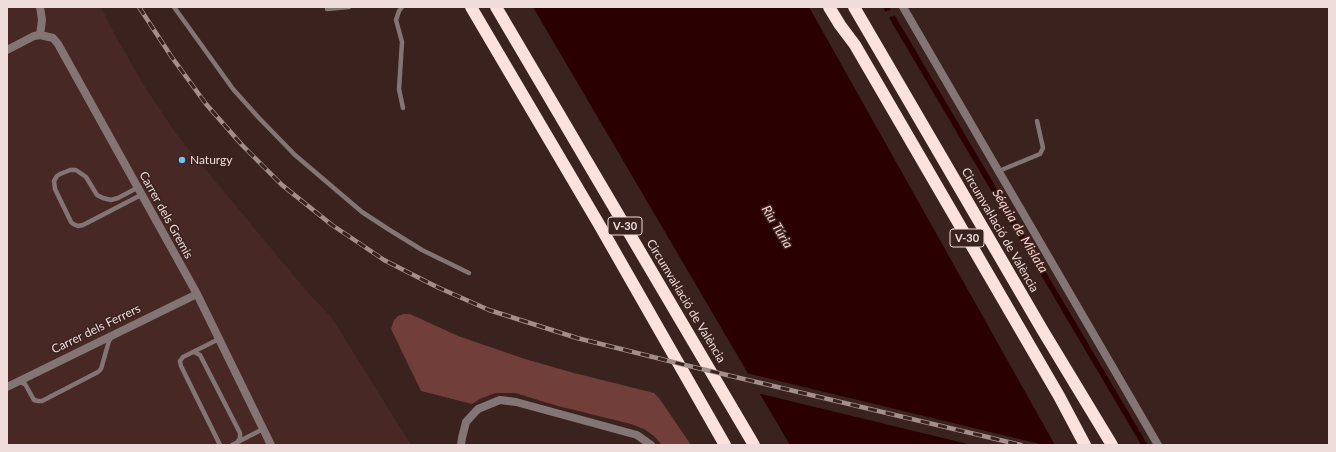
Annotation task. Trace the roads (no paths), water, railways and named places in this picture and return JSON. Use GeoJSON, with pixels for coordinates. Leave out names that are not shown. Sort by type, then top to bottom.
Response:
{"type":"FeatureCollection","features":[{"type":"Feature","properties":{"kind":"highway","name":"V-30"},"geometry":{"type":"LineString","coordinates":[[472,7],[600,226],[725,445]]}},
{"type":"Feature","properties":{"kind":"highway","name":"Circumval·lació de València"},"geometry":{"type":"LineString","coordinates":[[496,7],[754,445]]}},
{"type":"Feature","properties":{"kind":"highway","name":"V-30"},"geometry":{"type":"LineString","coordinates":[[829,7],[840,26],[855,45],[1059,396],[1084,445]]}},
{"type":"Feature","properties":{"kind":"highway"},"geometry":{"type":"LineString","coordinates":[[838,7],[846,20],[855,45]]}},
{"type":"Feature","properties":{"kind":"highway","name":"Circumval·lació de València"},"geometry":{"type":"LineString","coordinates":[[854,7],[1039,324],[1112,445]]}},
{"type":"Feature","properties":{"kind":"street"},"geometry":{"type":"LineString","coordinates":[[7,50],[34,36],[40,35],[42,20],[40,7]]}},
{"type":"Feature","properties":{"kind":"street"},"geometry":{"type":"LineString","coordinates":[[902,7],[1158,445]]}},
{"type":"Feature","properties":{"kind":"street","name":"Carrer dels Gremis"},"geometry":{"type":"LineString","coordinates":[[40,35],[53,38],[58,44],[197,294],[271,445]]}},
{"type":"Feature","properties":{"kind":"street","name":"Carrer dels Ferrers"},"geometry":{"type":"LineString","coordinates":[[7,387],[197,294]]}},
{"type":"Feature","properties":{"kind":"street"},"geometry":{"type":"LineString","coordinates":[[461,445],[466,422],[478,409],[500,400],[516,402],[638,435],[651,445]]}},
{"type":"Feature","properties":{"kind":"lane"},"geometry":{"type":"LineString","coordinates":[[174,7],[233,89],[295,155],[362,212],[381,225],[422,250],[469,273]]}},
{"type":"Feature","properties":{"kind":"lane"},"geometry":{"type":"LineString","coordinates":[[327,9],[349,7]]}},
{"type":"Feature","properties":{"kind":"lane"},"geometry":{"type":"LineString","coordinates":[[402,7],[398,10],[396,20],[402,42],[399,89],[403,108]]}},
{"type":"Feature","properties":{"kind":"lane"},"geometry":{"type":"LineString","coordinates":[[999,171],[1040,154],[1043,148],[1037,121]]}},
{"type":"Feature","properties":{"kind":"lane"},"geometry":{"type":"LineString","coordinates":[[70,170],[76,170],[86,177],[97,195],[103,198],[111,200],[139,191],[83,225],[76,225],[71,222],[55,189],[54,181],[60,174],[70,170]]}},
{"type":"Feature","properties":{"kind":"lane"},"geometry":{"type":"LineString","coordinates":[[17,382],[22,382],[25,384],[34,400],[42,401],[102,369],[109,341],[114,334]]}},
{"type":"Feature","properties":{"kind":"lane"},"geometry":{"type":"LineString","coordinates":[[218,339],[181,358],[180,363],[220,445]]}},
{"type":"Feature","properties":{"kind":"lane"},"geometry":{"type":"LineString","coordinates":[[191,352],[197,352],[200,355],[240,433],[240,438],[234,444]]}},
{"type":"Feature","properties":{"kind":"lane"},"geometry":{"type":"LineString","coordinates":[[234,444],[264,430]]}},
{"type":"Feature","properties":{"kind":"water","name":"Riu Túria"},"geometry":{"type":"Polygon","coordinates":[[[533,7],[809,7],[1055,445],[790,445],[533,7]]]}},
{"type":"Feature","properties":{"kind":"waterway","name":"Séquia de Mislata"},"geometry":{"type":"LineString","coordinates":[[894,17],[1146,445]]}},
{"type":"Feature","properties":{"kind":"waterway","name":"Séquia de Mislata"},"geometry":{"type":"LineString","coordinates":[[891,18],[1143,445]]}},
{"type":"Feature","properties":{"kind":"railway"},"geometry":{"type":"LineString","coordinates":[[139,7],[171,56],[206,104],[242,145],[282,185],[332,225],[384,260],[437,287],[489,310],[577,338],[1021,445]]}},
{"type":"Feature","properties":{"kind":"place","name":"Naturgy"},"geometry":{"type":"Point","coordinates":[182,160]}}]}
